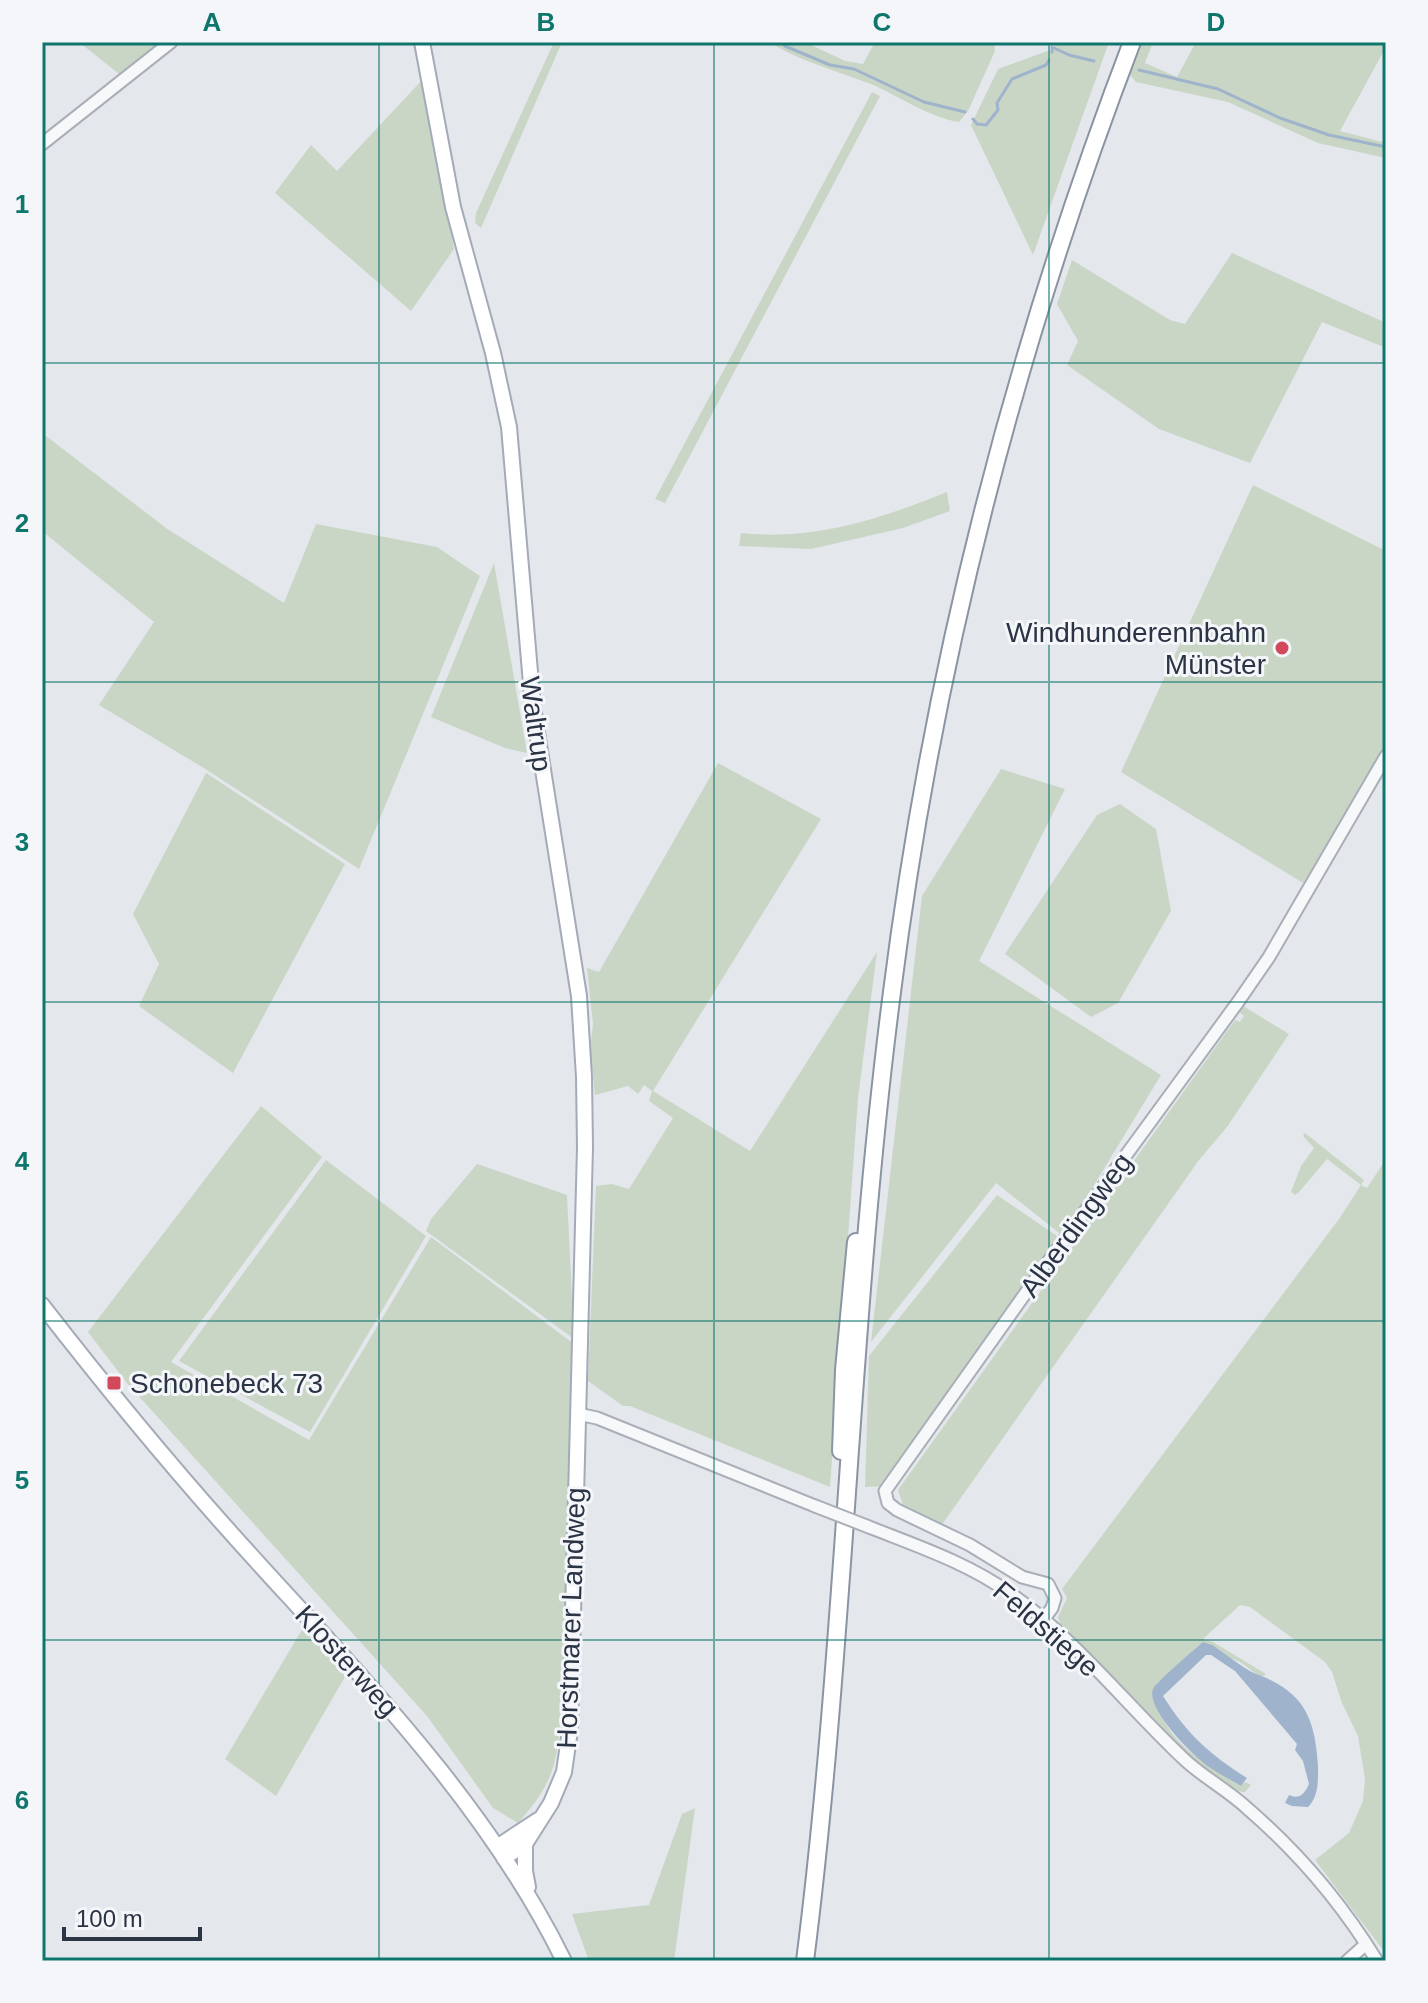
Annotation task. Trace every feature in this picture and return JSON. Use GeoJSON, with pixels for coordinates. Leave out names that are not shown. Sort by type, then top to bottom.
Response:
{"type":"FeatureCollection","features":[{"type":"Feature","properties":{"kind":"highway"},"geometry":{"type":"LineString","coordinates":[[797,1961],[822,1733],[840,1482],[844,1370],[862,1163],[880,1001],[909,806],[948,614],[994,426],[1046,253],[1120,42]]}},
{"type":"Feature","properties":{"kind":"highway"},"geometry":{"type":"LineString","coordinates":[[805,1961],[831,1721],[875,1140],[912,850],[948,660],[1004,431],[1054,263],[1132,42]]}},
{"type":"Feature","properties":{"kind":"main road","name":"Waltrup"},"geometry":{"type":"LineString","coordinates":[[422,42],[456,222],[505,405],[513,465],[533,707],[579,996],[585,1116],[578,1414]]}},
{"type":"Feature","properties":{"kind":"main road","name":"Klosterweg"},"geometry":{"type":"LineString","coordinates":[[42,1305],[168,1461],[405,1726],[500,1852],[536,1910]]}},
{"type":"Feature","properties":{"kind":"main road","name":"Horstmarer Landweg"},"geometry":{"type":"LineString","coordinates":[[500,1852],[525,1844],[554,1797],[564,1772],[570,1730],[578,1414]]}},
{"type":"Feature","properties":{"kind":"main road","name":"Horstmarer Landweg"},"geometry":{"type":"LineString","coordinates":[[500,1852],[542,1817]]}},
{"type":"Feature","properties":{"kind":"main road"},"geometry":{"type":"LineString","coordinates":[[525,1844],[525,1871],[536,1910],[564,1961]]}},
{"type":"Feature","properties":{"kind":"street"},"geometry":{"type":"LineString","coordinates":[[42,144],[171,42]]}},
{"type":"Feature","properties":{"kind":"street","name":"Alberdingweg"},"geometry":{"type":"LineString","coordinates":[[1043,1620],[1055,1598],[1048,1584],[1022,1577],[970,1545],[897,1510],[888,1503],[885,1491],[1238,1002],[1293,916],[1386,756]]}},
{"type":"Feature","properties":{"kind":"street","name":"Feldstiege"},"geometry":{"type":"LineString","coordinates":[[578,1414],[597,1418],[869,1527],[972,1570],[1012,1594],[1043,1620],[1183,1758],[1246,1807],[1288,1845],[1325,1887],[1377,1961]]}},
{"type":"Feature","properties":{"kind":"street"},"geometry":{"type":"LineString","coordinates":[[1347,1961],[1366,1944]]}},
{"type":"Feature","properties":{"kind":"green space"},"geometry":{"type":"Polygon","coordinates":[[[79,42],[162,42],[119,74],[79,42]]]}},
{"type":"Feature","properties":{"kind":"green space"},"geometry":{"type":"Polygon","coordinates":[[[554,42],[562,42],[481,228],[475,223],[476,213],[554,42]]]}},
{"type":"Feature","properties":{"kind":"green space"},"geometry":{"type":"Polygon","coordinates":[[[769,42],[805,42],[845,61],[863,64],[875,42],[994,42],[995,51],[968,111],[959,122],[807,61],[769,42]]]}},
{"type":"Feature","properties":{"kind":"green space"},"geometry":{"type":"Polygon","coordinates":[[[1057,42],[1109,42],[1033,255],[971,125],[998,69],[1053,49],[1057,42]]]}},
{"type":"Feature","properties":{"kind":"green space"},"geometry":{"type":"Polygon","coordinates":[[[1143,42],[1153,42],[1145,63],[1177,77],[1196,42],[1386,42],[1340,131],[1386,143],[1386,158],[1318,143],[1228,102],[1136,82],[1130,75],[1143,42]]]}},
{"type":"Feature","properties":{"kind":"green space"},"geometry":{"type":"Polygon","coordinates":[[[424,78],[454,249],[411,311],[275,193],[311,145],[337,171],[424,78]]]}},
{"type":"Feature","properties":{"kind":"green space"},"geometry":{"type":"Polygon","coordinates":[[[872,92],[880,96],[665,503],[655,499],[872,92]]]}},
{"type":"Feature","properties":{"kind":"green space"},"geometry":{"type":"Polygon","coordinates":[[[1232,253],[1386,323],[1386,348],[1322,322],[1250,463],[1159,429],[1067,365],[1078,341],[1057,304],[1072,260],[1170,320],[1185,324],[1232,253]]]}},
{"type":"Feature","properties":{"kind":"green space"},"geometry":{"type":"Polygon","coordinates":[[[42,433],[166,528],[284,603],[316,524],[437,547],[480,576],[359,869],[207,770],[99,705],[154,622],[42,531],[42,433]]]}},
{"type":"Feature","properties":{"kind":"green space","name":"Windhunderennbahn Münster"},"geometry":{"type":"Polygon","coordinates":[[[1253,485],[1386,551],[1386,745],[1303,883],[1121,772],[1253,485]]]}},
{"type":"Feature","properties":{"kind":"green space"},"geometry":{"type":"Polygon","coordinates":[[[947,492],[950,511],[903,528],[811,549],[739,546],[741,533],[794,534],[846,526],[947,492]]]}},
{"type":"Feature","properties":{"kind":"green space"},"geometry":{"type":"Polygon","coordinates":[[[494,563],[527,753],[505,748],[431,717],[494,563]]]}},
{"type":"Feature","properties":{"kind":"green space"},"geometry":{"type":"Polygon","coordinates":[[[718,763],[821,819],[653,1091],[750,1151],[877,952],[858,1098],[830,1487],[630,1406],[623,1406],[588,1381],[596,1186],[612,1184],[629,1189],[673,1118],[649,1101],[652,1091],[644,1085],[638,1094],[628,1086],[595,1095],[590,1049],[593,1024],[587,968],[599,972],[718,763]]]}},
{"type":"Feature","properties":{"kind":"green space"},"geometry":{"type":"Polygon","coordinates":[[[1001,769],[1065,789],[979,961],[1161,1075],[1063,1236],[996,1183],[871,1342],[922,896],[1001,769]]]}},
{"type":"Feature","properties":{"kind":"green space"},"geometry":{"type":"Polygon","coordinates":[[[206,773],[345,864],[233,1073],[139,1006],[159,964],[133,914],[206,773]]]}},
{"type":"Feature","properties":{"kind":"green space"},"geometry":{"type":"Polygon","coordinates":[[[1120,804],[1156,829],[1171,911],[1118,1003],[1091,1017],[1005,954],[1097,815],[1120,804]]]}},
{"type":"Feature","properties":{"kind":"green space"},"geometry":{"type":"Polygon","coordinates":[[[1243,1006],[1289,1034],[1227,1127],[1199,1160],[941,1526],[903,1505],[898,1490],[1235,1020],[1240,1022],[1244,1016],[1239,1012],[1243,1006]]]}},
{"type":"Feature","properties":{"kind":"green space"},"geometry":{"type":"Polygon","coordinates":[[[261,1106],[322,1157],[171,1362],[309,1440],[431,1237],[574,1344],[559,1739],[548,1780],[518,1823],[493,1808],[427,1716],[127,1383],[88,1332],[261,1106]]]}},
{"type":"Feature","properties":{"kind":"green space"},"geometry":{"type":"Polygon","coordinates":[[[1305,1133],[1364,1180],[1361,1185],[1327,1159],[1299,1192],[1295,1195],[1291,1192],[1301,1166],[1314,1148],[1303,1136],[1305,1133]]]}},
{"type":"Feature","properties":{"kind":"green space"},"geometry":{"type":"Polygon","coordinates":[[[1386,1159],[1386,1954],[1315,1860],[1349,1833],[1363,1801],[1365,1779],[1358,1736],[1325,1662],[1250,1607],[1240,1605],[1203,1639],[1266,1674],[1264,1676],[1199,1645],[1157,1683],[1164,1720],[1178,1740],[1209,1766],[1241,1786],[1245,1782],[1251,1785],[1245,1792],[1230,1788],[1190,1759],[1096,1664],[1097,1661],[1060,1624],[1058,1617],[1067,1598],[1062,1589],[1339,1219],[1361,1185],[1367,1188],[1386,1159]]]}},
{"type":"Feature","properties":{"kind":"green space"},"geometry":{"type":"Polygon","coordinates":[[[326,1160],[426,1236],[310,1432],[179,1361],[326,1160]]]}},
{"type":"Feature","properties":{"kind":"green space"},"geometry":{"type":"Polygon","coordinates":[[[477,1164],[567,1195],[574,1339],[426,1231],[431,1219],[477,1164]]]}},
{"type":"Feature","properties":{"kind":"green space"},"geometry":{"type":"Polygon","coordinates":[[[997,1195],[1060,1238],[884,1486],[865,1487],[869,1356],[997,1195]]]}},
{"type":"Feature","properties":{"kind":"green space"},"geometry":{"type":"Polygon","coordinates":[[[303,1628],[346,1675],[276,1796],[225,1759],[303,1628]]]}},
{"type":"Feature","properties":{"kind":"green space"},"geometry":{"type":"Polygon","coordinates":[[[695,1808],[674,1961],[589,1961],[572,1914],[649,1905],[682,1814],[695,1808]]]}},
{"type":"Feature","properties":{"kind":"water"},"geometry":{"type":"Polygon","coordinates":[[[1203,1642],[1287,1690],[1305,1710],[1314,1734],[1318,1766],[1316,1793],[1308,1807],[1285,1803],[1289,1795],[1302,1795],[1309,1784],[1303,1761],[1295,1750],[1297,1744],[1235,1671],[1211,1655],[1206,1655],[1163,1696],[1200,1742],[1247,1778],[1241,1786],[1199,1759],[1161,1716],[1152,1697],[1153,1689],[1203,1642]]]}},
{"type":"Feature","properties":{"kind":"waterway"},"geometry":{"type":"LineString","coordinates":[[782,42],[830,65],[854,69],[924,102],[965,112]]}},
{"type":"Feature","properties":{"kind":"waterway"},"geometry":{"type":"LineString","coordinates":[[1052,52],[1052,47],[1094,61]]}},
{"type":"Feature","properties":{"kind":"waterway"},"geometry":{"type":"LineString","coordinates":[[973,119],[977,124],[986,125],[998,110],[997,103],[1012,79],[1046,65],[1049,60]]}},
{"type":"Feature","properties":{"kind":"waterway"},"geometry":{"type":"LineString","coordinates":[[1139,70],[1218,89],[1280,118],[1329,135],[1386,147]]}},
{"type":"Feature","properties":{"kind":"place","name":"Windhunderennbahn Münster"},"geometry":{"type":"Point","coordinates":[1282,648]}},
{"type":"Feature","properties":{"kind":"place","name":"Schonebeck 73"},"geometry":{"type":"Point","coordinates":[114,1383]}}]}
